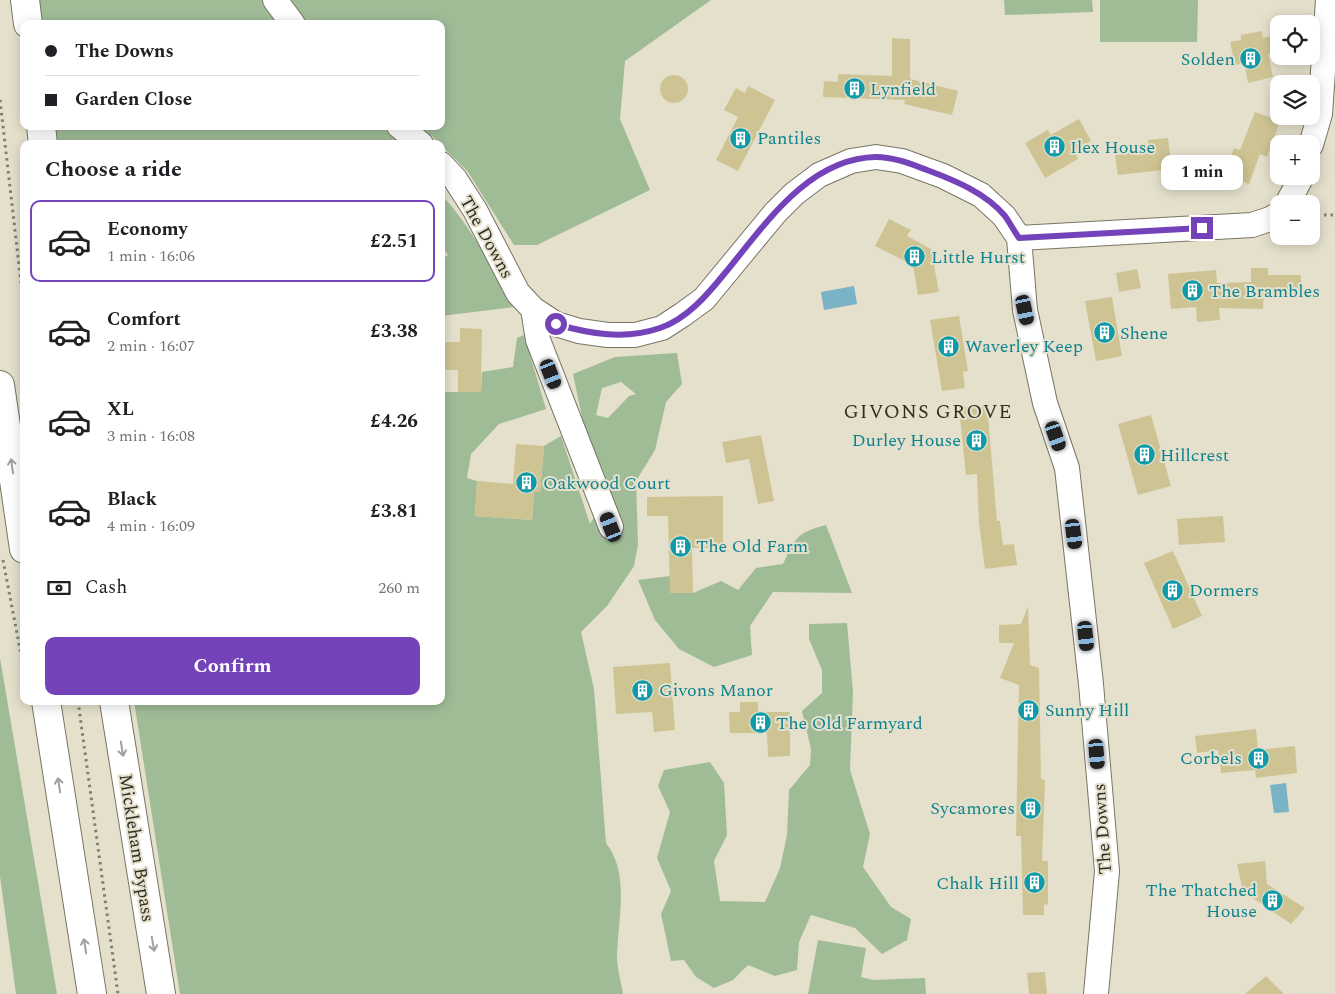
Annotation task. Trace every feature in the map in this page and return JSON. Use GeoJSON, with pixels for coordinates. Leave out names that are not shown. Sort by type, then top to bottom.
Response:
{"type":"FeatureCollection","features":[{"type":"Feature","properties":{"kind":"highway"},"geometry":{"type":"LineString","coordinates":[[25,0],[28,20]]}},
{"type":"Feature","properties":{"kind":"highway"},"geometry":{"type":"LineString","coordinates":[[0,385],[13,550]]}},
{"type":"Feature","properties":{"kind":"highway"},"geometry":{"type":"LineString","coordinates":[[47,705],[92,994]]}},
{"type":"Feature","properties":{"kind":"highway","name":"Mickleham Bypass"},"geometry":{"type":"LineString","coordinates":[[115,705],[161,994]]}},
{"type":"Feature","properties":{"kind":"street"},"geometry":{"type":"LineString","coordinates":[[275,0],[290,20]]}},
{"type":"Feature","properties":{"kind":"street"},"geometry":{"type":"LineString","coordinates":[[1314,135],[1320,114],[1328,0]]}},
{"type":"Feature","properties":{"kind":"street"},"geometry":{"type":"LineString","coordinates":[[404,130],[416,140]]}},
{"type":"Feature","properties":{"kind":"street","name":"The Downs"},"geometry":{"type":"LineString","coordinates":[[445,168],[455,179],[475,210],[518,293],[533,309],[556,324],[579,331],[608,335],[635,335],[662,328],[704,299],[774,213],[794,194],[819,175],[851,161],[876,157],[910,164],[943,176],[981,195],[1004,216],[1019,238],[1025,310],[1045,403],[1066,468],[1091,684],[1107,871],[1096,994]]}},
{"type":"Feature","properties":{"kind":"street"},"geometry":{"type":"LineString","coordinates":[[1019,238],[1252,225],[1270,219]]}},
{"type":"Feature","properties":{"kind":"street"},"geometry":{"type":"LineString","coordinates":[[533,309],[538,340],[611,527]]}},
{"type":"Feature","properties":{"kind":"path"},"geometry":{"type":"LineString","coordinates":[[0,100],[20,274]]}},
{"type":"Feature","properties":{"kind":"path"},"geometry":{"type":"LineString","coordinates":[[1320,215],[1335,215]]}},
{"type":"Feature","properties":{"kind":"path"},"geometry":{"type":"LineString","coordinates":[[13,550],[20,626]]}},
{"type":"Feature","properties":{"kind":"path"},"geometry":{"type":"LineString","coordinates":[[79,705],[118,994]]}},
{"type":"Feature","properties":{"kind":"green space"},"geometry":{"type":"Polygon","coordinates":[[[36,0],[711,0],[625,61],[620,119],[650,190],[537,245],[514,245],[468,172],[445,149],[445,140],[436,140],[431,135],[424,140],[54,140],[52,130],[445,130],[445,20],[38,20],[36,0]]]}},
{"type":"Feature","properties":{"kind":"green space"},"geometry":{"type":"Polygon","coordinates":[[[1004,0],[1092,0],[1093,12],[1005,15],[1004,0]]]}},
{"type":"Feature","properties":{"kind":"green space"},"geometry":{"type":"Polygon","coordinates":[[[1100,0],[1198,0],[1197,42],[1100,42],[1100,0]]]}},
{"type":"Feature","properties":{"kind":"green space"},"geometry":{"type":"Polygon","coordinates":[[[445,199],[481,248],[513,307],[445,316],[445,257],[448,255],[445,251],[445,199]]]}},
{"type":"Feature","properties":{"kind":"green space"},"geometry":{"type":"Polygon","coordinates":[[[524,335],[546,409],[499,424],[471,454],[467,478],[477,481],[475,516],[532,520],[534,491],[540,492],[544,446],[561,436],[590,524],[611,490],[584,427],[573,374],[615,357],[677,353],[682,384],[666,402],[655,450],[636,481],[638,545],[634,566],[607,606],[581,632],[594,689],[606,843],[614,856],[620,884],[621,899],[617,960],[623,994],[180,994],[135,705],[445,705],[445,392],[481,392],[482,372],[513,367],[517,338],[524,335]],[[621,382],[602,388],[596,415],[608,418],[629,396],[636,394],[621,382]]]}},
{"type":"Feature","properties":{"kind":"green space"},"geometry":{"type":"Polygon","coordinates":[[[826,525],[852,593],[773,592],[750,626],[752,655],[714,667],[679,649],[655,620],[638,580],[670,576],[693,593],[721,581],[738,590],[756,568],[783,564],[798,537],[808,531],[826,525]]]}},
{"type":"Feature","properties":{"kind":"green space"},"geometry":{"type":"Polygon","coordinates":[[[847,623],[853,692],[850,770],[870,834],[863,867],[891,907],[911,919],[907,940],[882,954],[855,928],[811,915],[799,942],[797,970],[775,976],[748,965],[733,980],[714,988],[696,977],[684,960],[671,961],[661,914],[671,891],[657,858],[670,812],[658,786],[664,770],[710,762],[724,783],[727,835],[714,861],[720,901],[765,902],[780,868],[787,835],[789,790],[810,765],[811,749],[802,711],[822,693],[822,670],[809,639],[809,624],[847,623]]]}},
{"type":"Feature","properties":{"kind":"green space"},"geometry":{"type":"Polygon","coordinates":[[[0,658],[57,994],[16,994],[0,876],[0,658]]]}},
{"type":"Feature","properties":{"kind":"green space"},"geometry":{"type":"Polygon","coordinates":[[[818,940],[866,948],[861,977],[873,980],[925,978],[926,994],[808,994],[818,940]]]}},
{"type":"Feature","properties":{"kind":"water"},"geometry":{"type":"Polygon","coordinates":[[[854,286],[857,304],[824,310],[821,292],[854,286]]]}},
{"type":"Feature","properties":{"kind":"water"},"geometry":{"type":"Polygon","coordinates":[[[1286,783],[1289,812],[1274,813],[1270,785],[1286,783]]]}},
{"type":"Feature","properties":{"kind":"building","name":"Solden"},"geometry":{"type":"Polygon","coordinates":[[[1262,31],[1263,38],[1270,37],[1270,54],[1268,54],[1273,75],[1270,75],[1270,78],[1248,83],[1244,63],[1235,65],[1230,42],[1241,40],[1241,35],[1262,31]]]}},
{"type":"Feature","properties":{"kind":"building"},"geometry":{"type":"Polygon","coordinates":[[[892,38],[910,39],[910,79],[958,91],[952,115],[904,104],[905,100],[823,97],[824,81],[838,82],[838,74],[892,76],[892,38]]]}},
{"type":"Feature","properties":{"kind":"building"},"geometry":{"type":"Polygon","coordinates":[[[674,75],[684,79],[688,89],[684,99],[674,103],[664,99],[660,89],[664,79],[674,75]]]}},
{"type":"Feature","properties":{"kind":"building","name":"Pantiles"},"geometry":{"type":"Polygon","coordinates":[[[748,86],[775,100],[738,171],[716,160],[738,117],[724,110],[736,88],[745,93],[748,86]]]}},
{"type":"Feature","properties":{"kind":"building"},"geometry":{"type":"Polygon","coordinates":[[[1255,112],[1270,117],[1270,125],[1279,125],[1275,135],[1270,135],[1270,149],[1267,157],[1260,154],[1249,184],[1224,174],[1234,148],[1240,150],[1255,112]]]}},
{"type":"Feature","properties":{"kind":"building","name":"Ilex House"},"geometry":{"type":"Polygon","coordinates":[[[1079,119],[1091,141],[1075,150],[1078,159],[1045,178],[1025,143],[1048,130],[1051,135],[1079,119]]]}},
{"type":"Feature","properties":{"kind":"building"},"geometry":{"type":"Polygon","coordinates":[[[1168,138],[1172,169],[1118,175],[1115,155],[1149,151],[1148,140],[1168,138]]]}},
{"type":"Feature","properties":{"kind":"building","name":"Little Hurst"},"geometry":{"type":"Polygon","coordinates":[[[889,219],[911,230],[907,236],[931,249],[939,292],[918,295],[913,265],[875,246],[889,219]]]}},
{"type":"Feature","properties":{"kind":"building"},"geometry":{"type":"Polygon","coordinates":[[[1251,268],[1268,268],[1268,275],[1301,275],[1301,295],[1264,295],[1263,309],[1219,308],[1220,320],[1197,322],[1196,307],[1171,309],[1168,274],[1216,270],[1217,283],[1251,282],[1251,268]]]}},
{"type":"Feature","properties":{"kind":"building"},"geometry":{"type":"Polygon","coordinates":[[[1137,269],[1141,288],[1119,292],[1116,273],[1137,269]]]}},
{"type":"Feature","properties":{"kind":"building","name":"Shene"},"geometry":{"type":"Polygon","coordinates":[[[1112,297],[1122,356],[1096,361],[1085,301],[1112,297]]]}},
{"type":"Feature","properties":{"kind":"building","name":"Waverley Keep"},"geometry":{"type":"Polygon","coordinates":[[[959,316],[968,371],[963,372],[965,388],[942,391],[930,320],[959,316]]]}},
{"type":"Feature","properties":{"kind":"building"},"geometry":{"type":"Polygon","coordinates":[[[460,328],[482,329],[481,392],[458,392],[458,370],[445,370],[445,342],[460,342],[460,328]]]}},
{"type":"Feature","properties":{"kind":"building"},"geometry":{"type":"Polygon","coordinates":[[[987,405],[997,521],[1000,521],[1003,545],[1014,544],[1017,565],[985,569],[979,523],[977,474],[966,475],[959,408],[987,405]]]}},
{"type":"Feature","properties":{"kind":"building","name":"Hillcrest"},"geometry":{"type":"Polygon","coordinates":[[[1151,415],[1171,486],[1138,495],[1118,424],[1151,415]]]}},
{"type":"Feature","properties":{"kind":"building"},"geometry":{"type":"Polygon","coordinates":[[[761,435],[774,501],[758,504],[749,459],[726,463],[722,442],[761,435]]]}},
{"type":"Feature","properties":{"kind":"building","name":"Oakwood Court"},"geometry":{"type":"Polygon","coordinates":[[[516,444],[544,446],[540,492],[534,492],[532,520],[475,516],[477,481],[513,484],[516,444]]]}},
{"type":"Feature","properties":{"kind":"building","name":"The Old Farm"},"geometry":{"type":"Polygon","coordinates":[[[723,496],[723,548],[692,548],[693,593],[670,593],[668,516],[647,516],[647,497],[723,496]]]}},
{"type":"Feature","properties":{"kind":"building"},"geometry":{"type":"Polygon","coordinates":[[[1223,516],[1225,542],[1179,545],[1177,519],[1223,516]]]}},
{"type":"Feature","properties":{"kind":"building","name":"Dormers"},"geometry":{"type":"Polygon","coordinates":[[[1173,551],[1202,616],[1173,629],[1144,563],[1173,551]]]}},
{"type":"Feature","properties":{"kind":"building"},"geometry":{"type":"Polygon","coordinates":[[[1028,606],[1030,665],[1039,668],[1041,779],[1045,780],[1042,861],[1048,861],[1048,904],[1044,905],[1044,915],[1023,915],[1021,836],[1016,836],[1019,685],[1000,678],[1014,643],[999,643],[999,625],[1021,624],[1028,606]]]}},
{"type":"Feature","properties":{"kind":"building","name":"Givons Manor"},"geometry":{"type":"Polygon","coordinates":[[[670,663],[675,730],[654,732],[652,712],[616,714],[613,667],[670,663]]]}},
{"type":"Feature","properties":{"kind":"building","name":"The Old Farmyard"},"geometry":{"type":"Polygon","coordinates":[[[740,702],[758,702],[758,712],[790,712],[790,756],[768,757],[767,733],[730,733],[729,712],[740,712],[740,702]]]}},
{"type":"Feature","properties":{"kind":"building","name":"Corbels"},"geometry":{"type":"Polygon","coordinates":[[[1256,729],[1258,750],[1295,746],[1297,773],[1256,778],[1255,770],[1221,773],[1218,750],[1197,753],[1195,736],[1256,729]]]}},
{"type":"Feature","properties":{"kind":"building","name":"The Thatched House"},"geometry":{"type":"Polygon","coordinates":[[[1265,861],[1267,884],[1305,908],[1291,924],[1243,891],[1237,864],[1265,861]]]}},
{"type":"Feature","properties":{"kind":"building"},"geometry":{"type":"Polygon","coordinates":[[[1045,972],[1047,994],[1029,994],[1027,973],[1045,972]]]}},
{"type":"Feature","properties":{"kind":"building"},"geometry":{"type":"Polygon","coordinates":[[[1266,976],[1284,994],[1245,994],[1266,976]]]}},
{"type":"Feature","properties":{"kind":"place","name":"Solden"},"geometry":{"type":"Point","coordinates":[1251,59]}},
{"type":"Feature","properties":{"kind":"place","name":"Lynfield"},"geometry":{"type":"Point","coordinates":[854,89]}},
{"type":"Feature","properties":{"kind":"place","name":"Pantiles"},"geometry":{"type":"Point","coordinates":[741,138]}},
{"type":"Feature","properties":{"kind":"place","name":"Ilex House"},"geometry":{"type":"Point","coordinates":[1054,147]}},
{"type":"Feature","properties":{"kind":"place","name":"Little Hurst"},"geometry":{"type":"Point","coordinates":[915,257]}},
{"type":"Feature","properties":{"kind":"place","name":"The Brambles"},"geometry":{"type":"Point","coordinates":[1193,291]}},
{"type":"Feature","properties":{"kind":"place","name":"Shene"},"geometry":{"type":"Point","coordinates":[1104,333]}},
{"type":"Feature","properties":{"kind":"place","name":"Waverley Keep"},"geometry":{"type":"Point","coordinates":[949,346]}},
{"type":"Feature","properties":{"kind":"place","name":"Durley House"},"geometry":{"type":"Point","coordinates":[977,440]}},
{"type":"Feature","properties":{"kind":"place","name":"Hillcrest"},"geometry":{"type":"Point","coordinates":[1144,455]}},
{"type":"Feature","properties":{"kind":"place","name":"Oakwood Court"},"geometry":{"type":"Point","coordinates":[527,483]}},
{"type":"Feature","properties":{"kind":"place","name":"The Old Farm"},"geometry":{"type":"Point","coordinates":[680,546]}},
{"type":"Feature","properties":{"kind":"place","name":"Dormers"},"geometry":{"type":"Point","coordinates":[1173,590]}},
{"type":"Feature","properties":{"kind":"place","name":"Givons Manor"},"geometry":{"type":"Point","coordinates":[643,690]}},
{"type":"Feature","properties":{"kind":"place","name":"Sunny Hill"},"geometry":{"type":"Point","coordinates":[1029,710]}},
{"type":"Feature","properties":{"kind":"place","name":"The Old Farmyard"},"geometry":{"type":"Point","coordinates":[760,723]}},
{"type":"Feature","properties":{"kind":"place","name":"Corbels"},"geometry":{"type":"Point","coordinates":[1258,758]}},
{"type":"Feature","properties":{"kind":"place","name":"Sycamores"},"geometry":{"type":"Point","coordinates":[1031,808]}},
{"type":"Feature","properties":{"kind":"place","name":"Chalk Hill"},"geometry":{"type":"Point","coordinates":[1035,883]}},
{"type":"Feature","properties":{"kind":"place","name":"The Thatched House"},"geometry":{"type":"Point","coordinates":[1273,900]}},
{"type":"Feature","properties":{"kind":"district","name":"GIVONS GROVE"},"geometry":{"type":"Point","coordinates":[928,411]}},
{"type":"Feature","properties":{"kind":"route"},"geometry":{"type":"LineString","coordinates":[[556,324],[579,331],[608,335],[635,335],[662,328],[704,299],[774,213],[794,194],[819,175],[851,161],[876,157],[902,161],[943,176],[981,195],[1004,216],[1019,238],[1202,228]]}}]}
